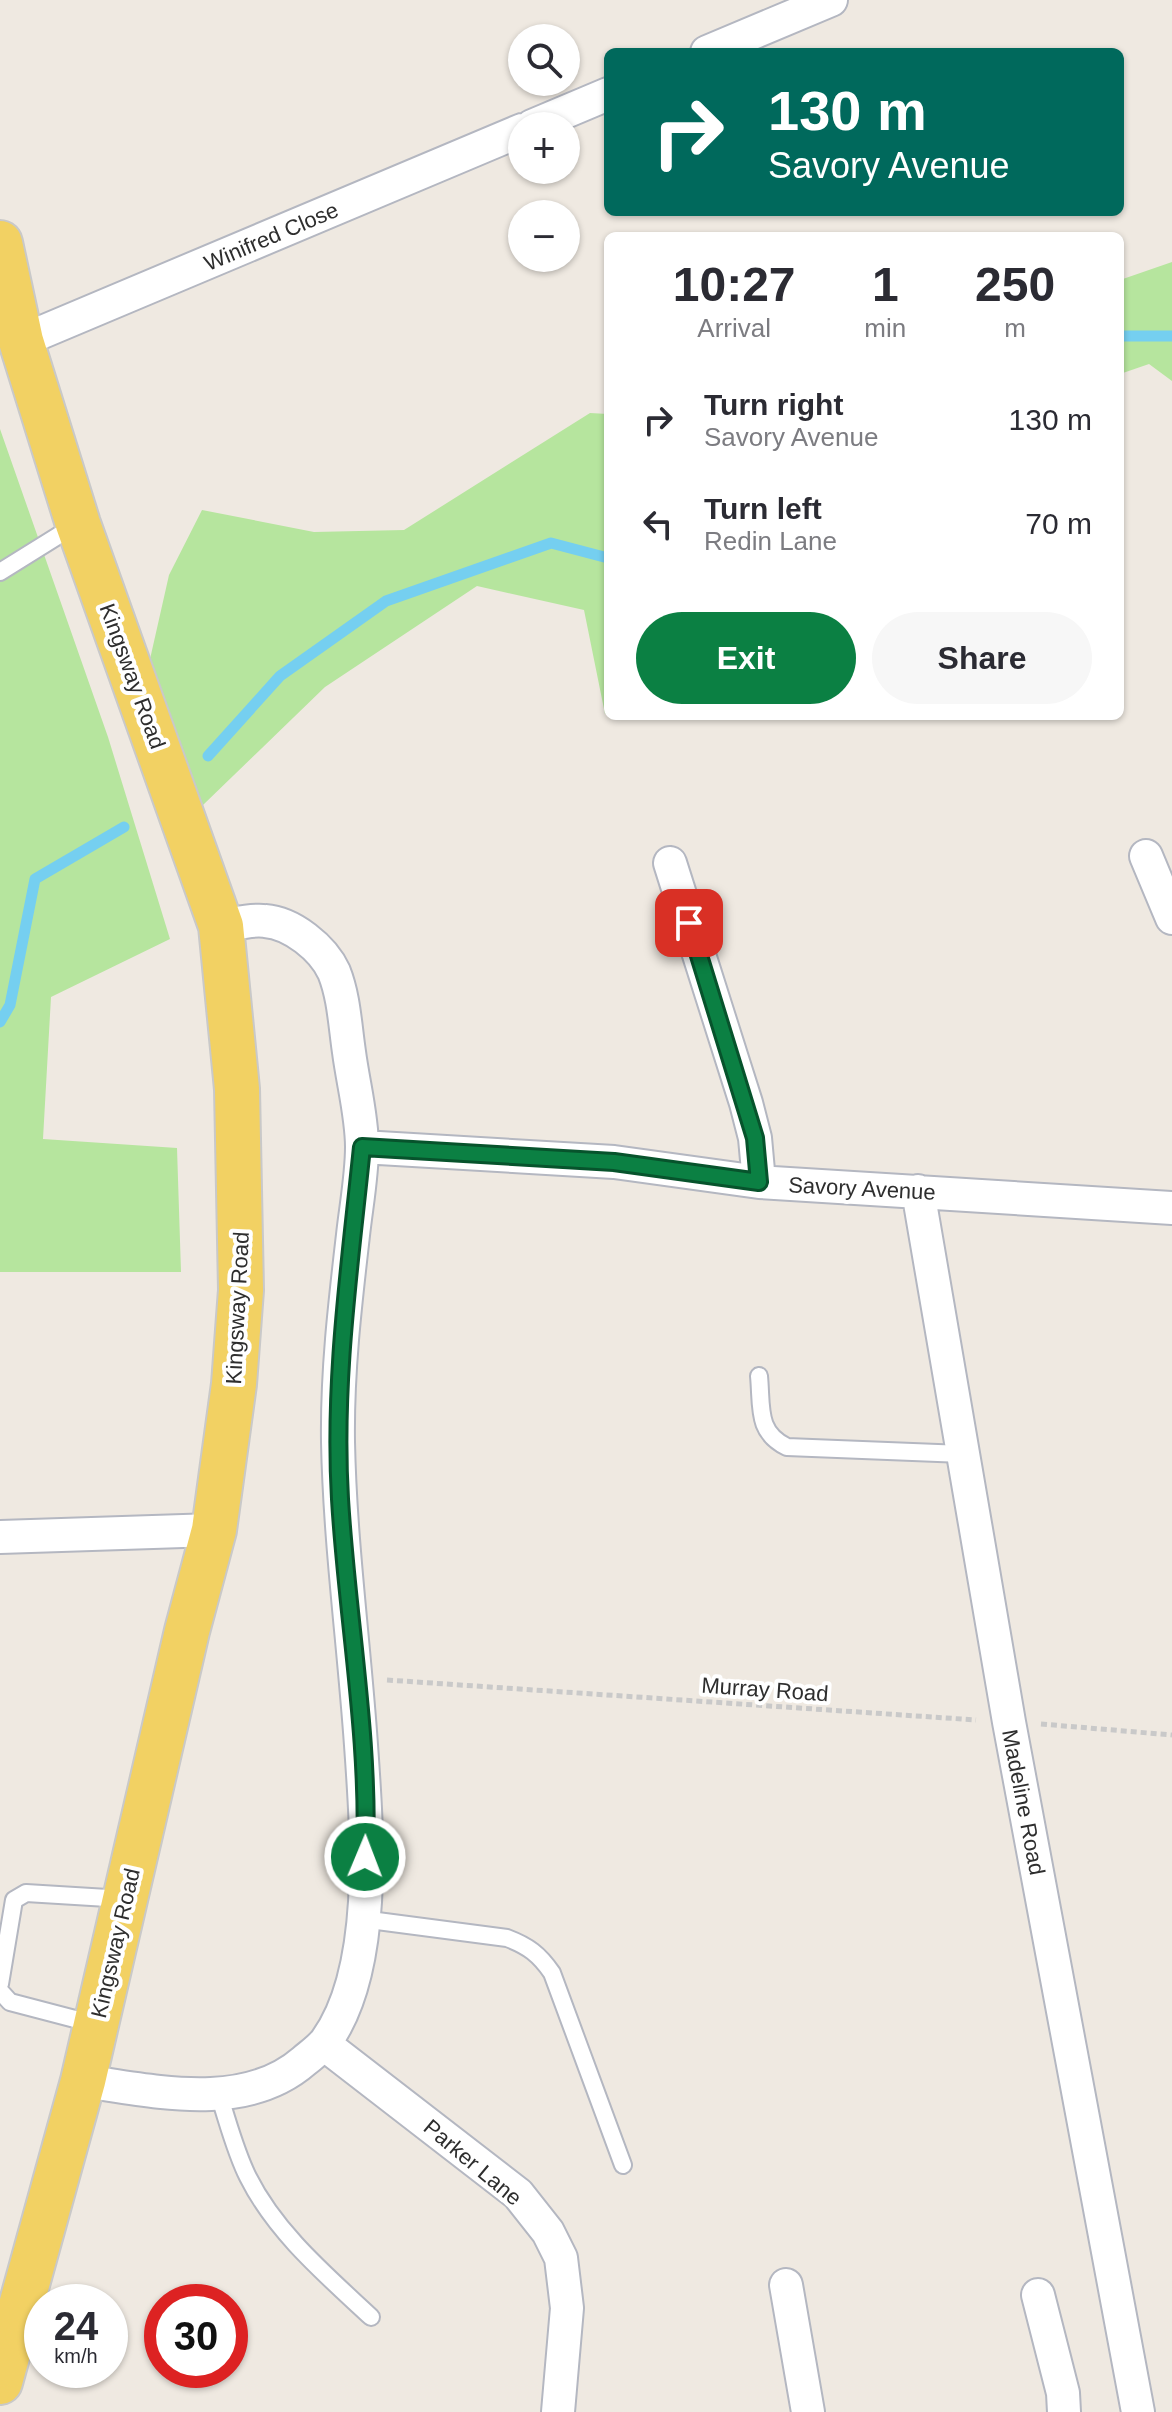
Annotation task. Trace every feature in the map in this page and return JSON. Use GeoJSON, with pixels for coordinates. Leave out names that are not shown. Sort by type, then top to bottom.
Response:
{"type":"FeatureCollection","features":[{"type":"Feature","properties":{"kind":"main road","name":"Kingsway Road"},"geometry":{"type":"LineString","coordinates":[[0,243],[21,341],[78,524],[221,926],[237,1089],[241,1290],[234,1384],[214,1530],[187,1631],[83,2081],[0,2382]]}},
{"type":"Feature","properties":{"kind":"street"},"geometry":{"type":"LineString","coordinates":[[717,48],[831,0]]}},
{"type":"Feature","properties":{"kind":"street"},"geometry":{"type":"LineString","coordinates":[[565,112],[604,96]]}},
{"type":"Feature","properties":{"kind":"street","name":"Winifred Close"},"geometry":{"type":"LineString","coordinates":[[21,341],[508,136]]}},
{"type":"Feature","properties":{"kind":"street"},"geometry":{"type":"LineString","coordinates":[[1146,856],[1172,918]]}},
{"type":"Feature","properties":{"kind":"street"},"geometry":{"type":"LineString","coordinates":[[670,863],[746,1103],[755,1138],[759,1182]]}},
{"type":"Feature","properties":{"kind":"street"},"geometry":{"type":"LineString","coordinates":[[83,2081],[160,2092],[219,2095],[258,2086],[293,2071],[324,2044],[342,2013],[351,1989],[362,1919],[366,1826],[357,1678],[340,1500],[339,1368],[362,1147],[341,994],[333,969],[317,947],[292,929],[267,920],[221,926]]}},
{"type":"Feature","properties":{"kind":"street","name":"Savory Avenue"},"geometry":{"type":"LineString","coordinates":[[362,1147],[614,1162],[759,1182],[1172,1208]]}},
{"type":"Feature","properties":{"kind":"street","name":"Madeline Road"},"geometry":{"type":"LineString","coordinates":[[918,1191],[1009,1722],[1138,2412]]}},
{"type":"Feature","properties":{"kind":"street"},"geometry":{"type":"LineString","coordinates":[[0,1537],[214,1530]]}},
{"type":"Feature","properties":{"kind":"street","name":"Parker Lane"},"geometry":{"type":"LineString","coordinates":[[324,2044],[518,2194],[548,2232],[561,2258],[567,2308],[558,2412]]}},
{"type":"Feature","properties":{"kind":"street"},"geometry":{"type":"LineString","coordinates":[[786,2285],[808,2412]]}},
{"type":"Feature","properties":{"kind":"street"},"geometry":{"type":"LineString","coordinates":[[1038,2295],[1063,2393],[1064,2412]]}},
{"type":"Feature","properties":{"kind":"lane"},"geometry":{"type":"LineString","coordinates":[[0,572],[78,524]]}},
{"type":"Feature","properties":{"kind":"lane"},"geometry":{"type":"LineString","coordinates":[[759,1376],[763,1426],[768,1435],[787,1447],[963,1454]]}},
{"type":"Feature","properties":{"kind":"lane"},"geometry":{"type":"LineString","coordinates":[[0,1984],[14,1900],[19,1895],[125,1899]]}},
{"type":"Feature","properties":{"kind":"lane"},"geometry":{"type":"LineString","coordinates":[[362,1919],[507,1938],[529,1947],[542,1958],[552,1973],[623,2165]]}},
{"type":"Feature","properties":{"kind":"lane"},"geometry":{"type":"LineString","coordinates":[[0,1991],[10,2002],[96,2025]]}},
{"type":"Feature","properties":{"kind":"lane"},"geometry":{"type":"LineString","coordinates":[[219,2095],[242,2163],[261,2200],[304,2253],[371,2317]]}},
{"type":"Feature","properties":{"kind":"path","name":"Murray Road"},"geometry":{"type":"LineString","coordinates":[[357,1678],[1172,1735]]}},
{"type":"Feature","properties":{"kind":"green space"},"geometry":{"type":"Polygon","coordinates":[[[1172,262],[1172,381],[1149,364],[1124,373],[1124,279],[1172,262]]]}},
{"type":"Feature","properties":{"kind":"green space"},"geometry":{"type":"Polygon","coordinates":[[[590,413],[604,414],[604,709],[584,610],[477,586],[325,687],[203,805],[148,668],[169,575],[202,510],[314,532],[404,530],[590,413]]]}},
{"type":"Feature","properties":{"kind":"green space"},"geometry":{"type":"Polygon","coordinates":[[[0,429],[108,737],[170,939],[51,997],[43,1139],[177,1148],[181,1272],[0,1272],[0,429]]]}},
{"type":"Feature","properties":{"kind":"waterway"},"geometry":{"type":"LineString","coordinates":[[1124,336],[1172,336]]}},
{"type":"Feature","properties":{"kind":"waterway"},"geometry":{"type":"LineString","coordinates":[[208,756],[280,676],[386,601],[551,543],[604,557]]}},
{"type":"Feature","properties":{"kind":"waterway"},"geometry":{"type":"LineString","coordinates":[[0,1022],[10,1005],[35,879],[124,827]]}},
{"type":"Feature","properties":{"kind":"route"},"geometry":{"type":"LineString","coordinates":[[365,1857],[357,1678],[340,1500],[338,1442],[339,1368],[362,1147],[614,1162],[759,1182],[755,1138],[746,1103],[689,923]]}}]}
